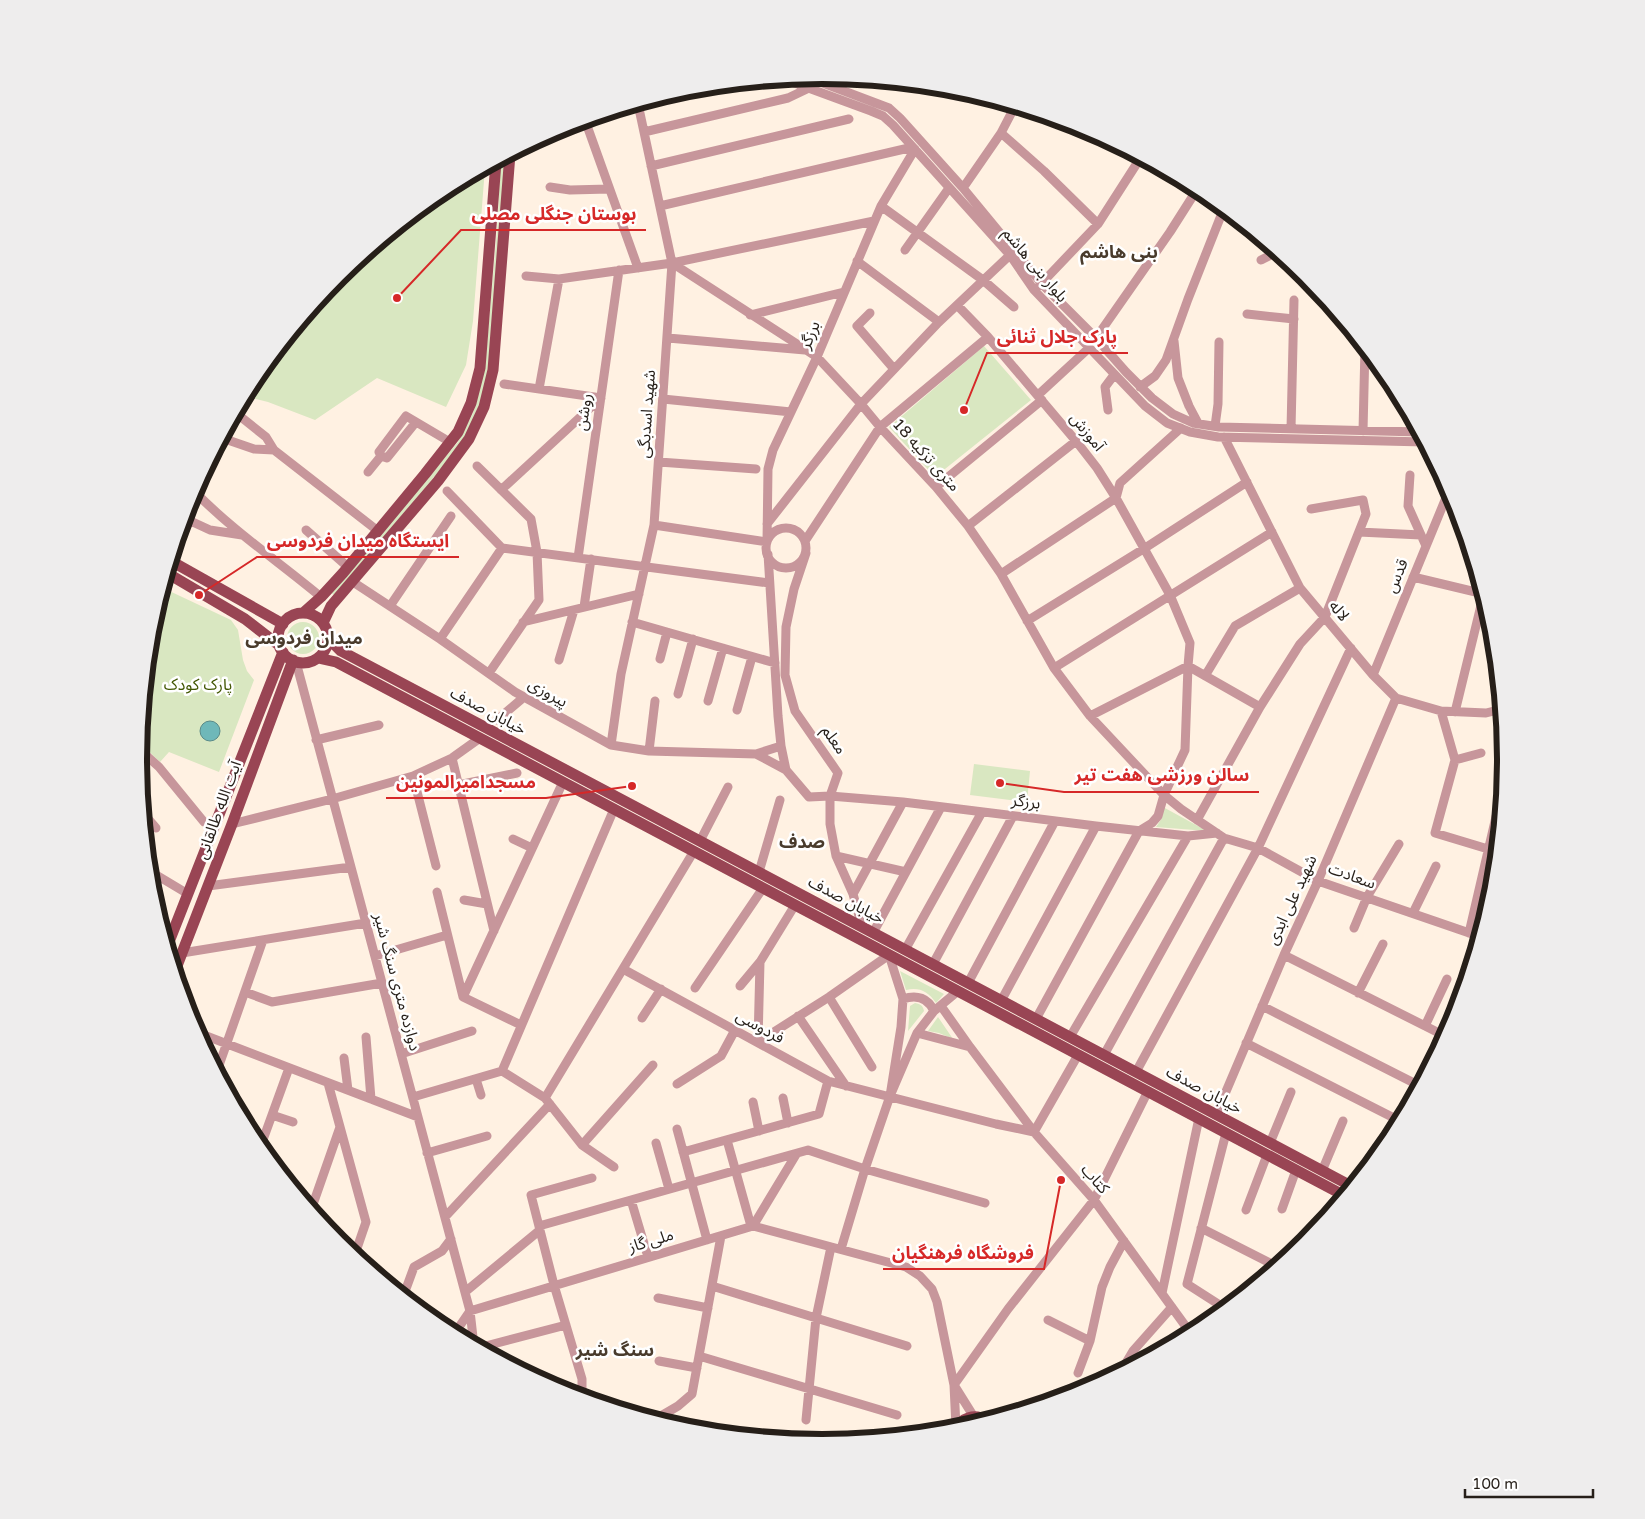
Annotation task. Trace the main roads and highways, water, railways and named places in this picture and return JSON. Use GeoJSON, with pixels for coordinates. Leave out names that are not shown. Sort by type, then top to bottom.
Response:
{"type":"FeatureCollection","features":[{"type":"Feature","properties":{"kind":"main road"},"geometry":{"type":"LineString","coordinates":[[323,623],[331,606],[443,474],[469,439],[484,407],[493,370],[509,161]]}},
{"type":"Feature","properties":{"kind":"main road"},"geometry":{"type":"LineString","coordinates":[[303,613],[321,597],[348,567],[458,432],[471,403],[480,368],[496,168]]}},
{"type":"Feature","properties":{"kind":"main road"},"geometry":{"type":"LineString","coordinates":[[177,563],[283,624]]}},
{"type":"Feature","properties":{"kind":"main road"},"geometry":{"type":"LineString","coordinates":[[173,576],[245,619],[294,661],[312,662],[318,658],[324,652],[327,645],[327,630],[318,618],[311,614],[295,615],[288,618],[280,631],[278,638],[281,649]]}},
{"type":"Feature","properties":{"kind":"main road","name":"خیابان صدف"},"geometry":{"type":"LineString","coordinates":[[328,638],[341,651],[697,846],[763,888],[1340,1194]]}},
{"type":"Feature","properties":{"kind":"main road","name":"آیت الله طالقانی"},"geometry":{"type":"LineString","coordinates":[[171,938],[281,649]]}},
{"type":"Feature","properties":{"kind":"main road","name":"خیابان صدف"},"geometry":{"type":"LineString","coordinates":[[318,658],[336,662],[614,809],[759,872],[1348,1184]]}},
{"type":"Feature","properties":{"kind":"main road","name":"آیت الله طالقانی"},"geometry":{"type":"LineString","coordinates":[[178,962],[294,661]]}},
{"type":"Feature","properties":{"kind":"main road"},"geometry":{"type":"LineString","coordinates":[[962,1420],[975,1417]]}},
{"type":"Feature","properties":{"kind":"water"},"geometry":{"type":"Polygon","coordinates":[[[210,721],[217,724],[220,731],[217,738],[210,741],[203,738],[200,731],[203,724],[210,721]]]}},
{"type":"Feature","properties":{"kind":"place","name":"بوستان جنگلی مصلی"},"geometry":{"type":"Point","coordinates":[397,298]}},
{"type":"Feature","properties":{"kind":"place","name":"پارک جلال ثنائی"},"geometry":{"type":"Point","coordinates":[964,410]}},
{"type":"Feature","properties":{"kind":"place","name":"ایستگاه میدان فردوسی"},"geometry":{"type":"Point","coordinates":[199,595]}},
{"type":"Feature","properties":{"kind":"place","name":"سالن ورزشی هفت تیر"},"geometry":{"type":"Point","coordinates":[1000,783]}},
{"type":"Feature","properties":{"kind":"place","name":"مسجدامیرالمونین"},"geometry":{"type":"Point","coordinates":[632,786]}},
{"type":"Feature","properties":{"kind":"place","name":"فروشگاه فرهنگیان"},"geometry":{"type":"Point","coordinates":[1061,1180]}},
{"type":"Feature","properties":{"kind":"district","name":"بنی هاشم"},"geometry":{"type":"Point","coordinates":[1119,252]}},
{"type":"Feature","properties":{"kind":"district","name":"میدان فردوسی"},"geometry":{"type":"Point","coordinates":[304,638]}},
{"type":"Feature","properties":{"kind":"district","name":"صدف"},"geometry":{"type":"Point","coordinates":[802,842]}},
{"type":"Feature","properties":{"kind":"district","name":"سنگ شیر"},"geometry":{"type":"Point","coordinates":[615,1350]}},
{"type":"Feature","properties":{"kind":"park label","name":"پارک کودک"},"geometry":{"type":"Point","coordinates":[198,685]}}]}
